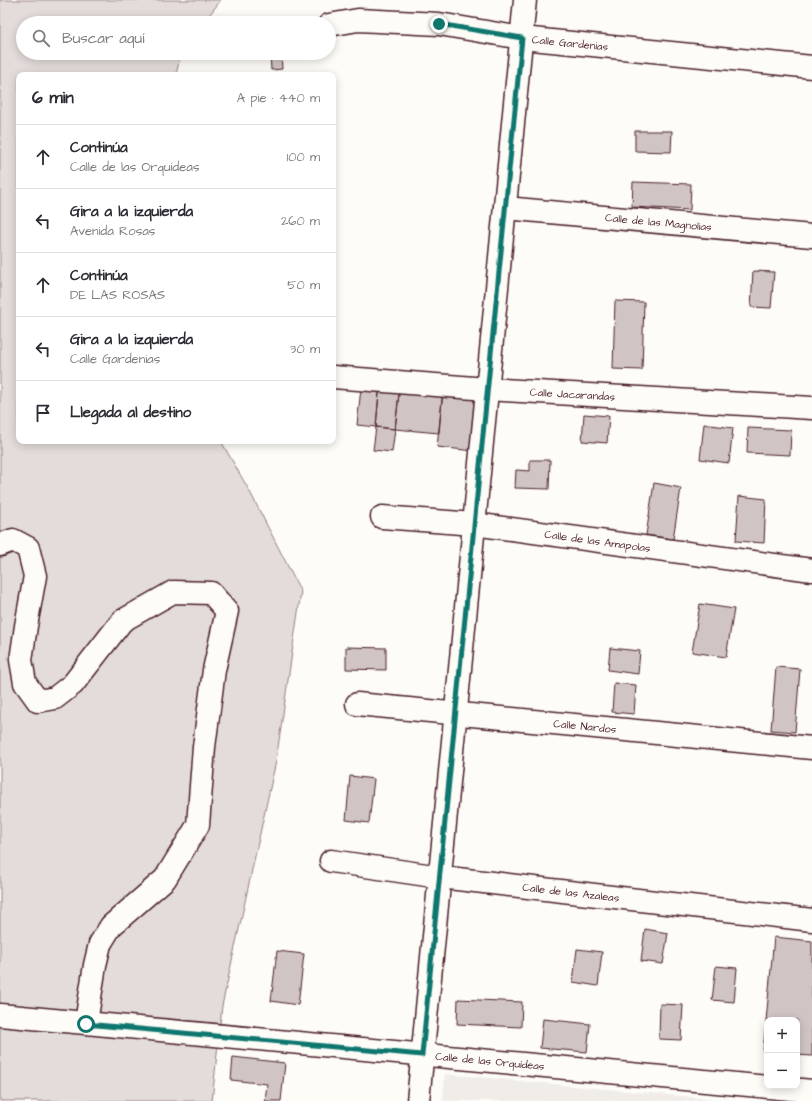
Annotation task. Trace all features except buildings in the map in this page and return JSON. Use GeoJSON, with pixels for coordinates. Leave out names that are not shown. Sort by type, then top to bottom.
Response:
{"type":"FeatureCollection","features":[{"type":"Feature","properties":{"kind":"street"},"geometry":{"type":"LineString","coordinates":[[418,1101],[526,0]]}},
{"type":"Feature","properties":{"kind":"street","name":"Calle Gardenias"},"geometry":{"type":"LineString","coordinates":[[336,24],[358,20],[439,24],[522,38],[812,66]]}},
{"type":"Feature","properties":{"kind":"street","name":"Calle de las Magnolias"},"geometry":{"type":"LineString","coordinates":[[505,208],[812,236]]}},
{"type":"Feature","properties":{"kind":"street","name":"Calle Jacarandas"},"geometry":{"type":"LineString","coordinates":[[336,377],[487,389],[812,408]]}},
{"type":"Feature","properties":{"kind":"street","name":"Calle de las Amapolas"},"geometry":{"type":"LineString","coordinates":[[382,517],[474,524],[812,570]]}},
{"type":"Feature","properties":{"kind":"street"},"geometry":{"type":"LineString","coordinates":[[0,545],[13,540],[28,548],[35,576],[21,660],[25,683],[38,701],[55,698],[73,684],[122,622],[173,592],[211,593],[227,611],[214,670],[204,747],[198,825],[165,879],[111,926],[100,944],[95,965],[86,1024]]}},
{"type":"Feature","properties":{"kind":"street","name":"Calle Nardos"},"geometry":{"type":"LineString","coordinates":[[357,704],[812,748]]}},
{"type":"Feature","properties":{"kind":"street","name":"Calle de las Azaleas"},"geometry":{"type":"LineString","coordinates":[[331,860],[440,877],[812,920]]}},
{"type":"Feature","properties":{"kind":"street","name":"Calle de las Orquídeas"},"geometry":{"type":"LineString","coordinates":[[0,1015],[812,1091]]}},
{"type":"Feature","properties":{"kind":"shaded area"},"geometry":{"type":"Polygon","coordinates":[[[0,0],[221,0],[208,16],[16,16],[16,60],[179,60],[177,72],[16,72],[16,444],[223,444],[250,492],[301,592],[276,761],[222,1006],[212,1101],[0,1101],[0,0]]]}},
{"type":"Feature","properties":{"kind":"shaded area"},"geometry":{"type":"Polygon","coordinates":[[[445,1074],[735,1101],[443,1101],[445,1074]]]}},
{"type":"Feature","properties":{"kind":"route"},"geometry":{"type":"LineString","coordinates":[[86,1024],[422,1055],[522,38],[439,24]]}}]}
